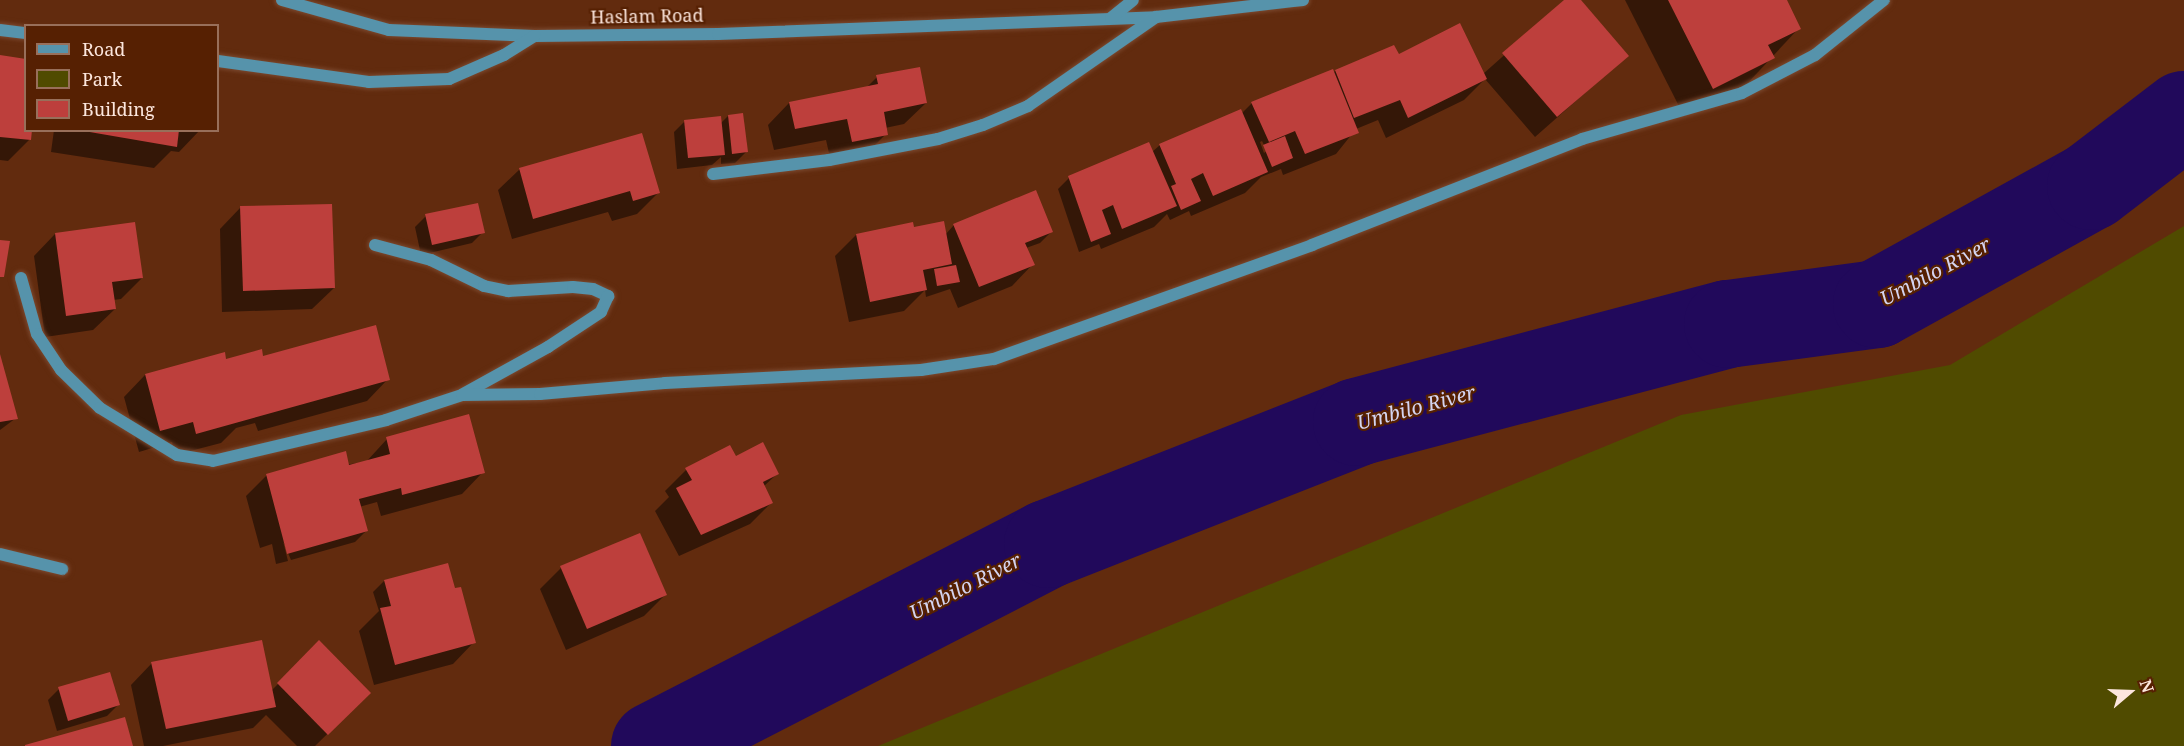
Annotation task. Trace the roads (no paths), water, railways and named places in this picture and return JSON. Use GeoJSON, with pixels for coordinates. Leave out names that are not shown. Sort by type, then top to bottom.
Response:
{"type":"FeatureCollection","features":[{"type":"Feature","properties":{"kind":"street","name":"Haslam Road"},"geometry":{"type":"LineString","coordinates":[[282,0],[389,30],[536,36],[718,34],[1156,17],[1303,0]]}},
{"type":"Feature","properties":{"kind":"street"},"geometry":{"type":"LineString","coordinates":[[1111,18],[1133,0]]}},
{"type":"Feature","properties":{"kind":"street"},"geometry":{"type":"LineString","coordinates":[[462,395],[540,394],[665,383],[921,370],[1025,351],[1312,245],[1582,140],[1742,93],[1815,55],[1884,0]]}},
{"type":"Feature","properties":{"kind":"street"},"geometry":{"type":"LineString","coordinates":[[713,174],[830,160],[938,139],[983,125],[1028,106],[1156,17]]}},
{"type":"Feature","properties":{"kind":"street"},"geometry":{"type":"LineString","coordinates":[[0,30],[24,33]]}},
{"type":"Feature","properties":{"kind":"street"},"geometry":{"type":"LineString","coordinates":[[219,61],[369,82],[449,79],[482,65],[536,36]]}},
{"type":"Feature","properties":{"kind":"street"},"geometry":{"type":"LineString","coordinates":[[21,278],[37,334],[61,370],[100,408],[177,455],[213,461],[279,447],[462,395],[601,312],[608,296],[573,287],[508,291],[492,288],[431,260],[375,245]]}},
{"type":"Feature","properties":{"kind":"street"},"geometry":{"type":"LineString","coordinates":[[0,554],[62,569]]}},
{"type":"Feature","properties":{"kind":"waterway","name":"Umbilo River"},"geometry":{"type":"LineString","coordinates":[[655,746],[1048,544],[1357,422],[1728,324],[1877,304],[2091,186],[2184,115]]}}]}
